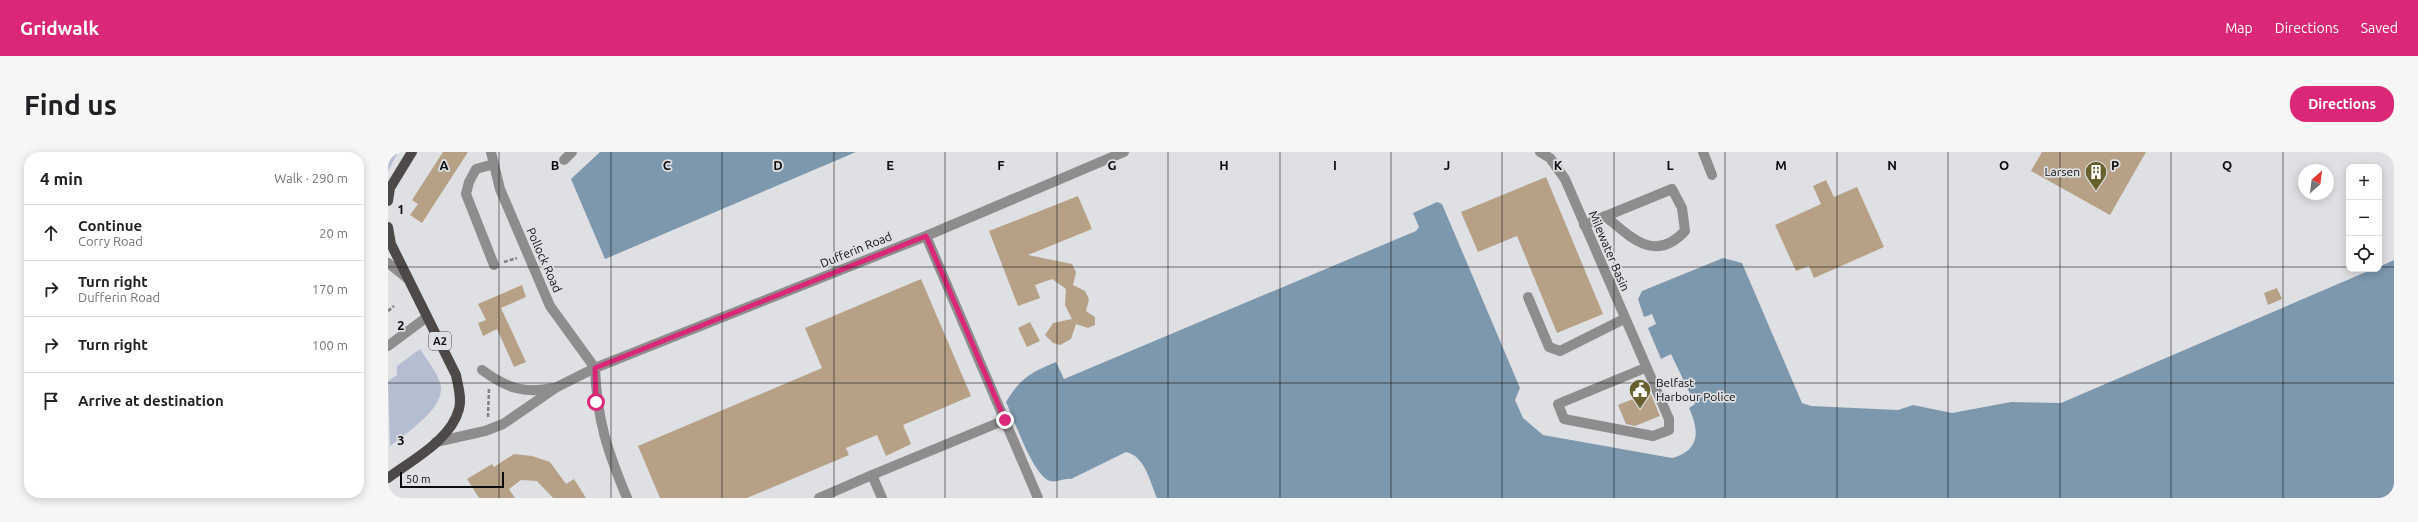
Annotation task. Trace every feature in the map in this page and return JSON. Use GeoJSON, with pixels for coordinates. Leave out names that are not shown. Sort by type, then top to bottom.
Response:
{"type":"FeatureCollection","features":[{"type":"Feature","properties":{"kind":"main road"},"geometry":{"type":"LineString","coordinates":[[388,201],[390,188],[412,152]]}},
{"type":"Feature","properties":{"kind":"main road","name":"A2"},"geometry":{"type":"LineString","coordinates":[[388,227],[392,244],[407,278],[456,375],[460,394],[460,408],[454,421],[436,442],[388,478]]}},
{"type":"Feature","properties":{"kind":"street","name":"Pollock Road"},"geometry":{"type":"LineString","coordinates":[[491,152],[500,189],[550,306],[595,368]]}},
{"type":"Feature","properties":{"kind":"street"},"geometry":{"type":"LineString","coordinates":[[564,160],[572,152]]}},
{"type":"Feature","properties":{"kind":"street","name":"Dufferin Road"},"geometry":{"type":"LineString","coordinates":[[557,387],[595,368],[926,236],[1124,152]]}},
{"type":"Feature","properties":{"kind":"street","name":"Milewater Basin"},"geometry":{"type":"LineString","coordinates":[[1540,152],[1550,158],[1565,179],[1645,368],[1669,419],[1669,430],[1653,436],[1564,418],[1558,404],[1645,368]]}},
{"type":"Feature","properties":{"kind":"street"},"geometry":{"type":"LineString","coordinates":[[1703,152],[1712,175]]}},
{"type":"Feature","properties":{"kind":"street"},"geometry":{"type":"LineString","coordinates":[[494,164],[476,169],[469,182],[466,194],[494,266]]}},
{"type":"Feature","properties":{"kind":"street"},"geometry":{"type":"LineString","coordinates":[[1584,225],[1605,216],[1672,189],[1682,208],[1685,231],[1679,238],[1664,245],[1650,247],[1633,240],[1605,216]]}},
{"type":"Feature","properties":{"kind":"street"},"geometry":{"type":"LineString","coordinates":[[926,236],[1038,498]]}},
{"type":"Feature","properties":{"kind":"street"},"geometry":{"type":"LineString","coordinates":[[388,264],[407,278]]}},
{"type":"Feature","properties":{"kind":"street"},"geometry":{"type":"LineString","coordinates":[[1528,297],[1549,347],[1560,351],[1624,319]]}},
{"type":"Feature","properties":{"kind":"street"},"geometry":{"type":"LineString","coordinates":[[388,346],[427,317]]}},
{"type":"Feature","properties":{"kind":"street"},"geometry":{"type":"LineString","coordinates":[[595,368],[596,402],[607,450],[627,498]]}},
{"type":"Feature","properties":{"kind":"street"},"geometry":{"type":"LineString","coordinates":[[482,370],[509,387],[526,391],[557,387]]}},
{"type":"Feature","properties":{"kind":"street"},"geometry":{"type":"LineString","coordinates":[[436,442],[485,431],[503,424],[557,387]]}},
{"type":"Feature","properties":{"kind":"street"},"geometry":{"type":"LineString","coordinates":[[818,498],[1005,420]]}},
{"type":"Feature","properties":{"kind":"street"},"geometry":{"type":"LineString","coordinates":[[872,475],[882,498]]}},
{"type":"Feature","properties":{"kind":"path"},"geometry":{"type":"LineString","coordinates":[[494,266],[527,254]]}},
{"type":"Feature","properties":{"kind":"path"},"geometry":{"type":"LineString","coordinates":[[388,311],[394,306]]}},
{"type":"Feature","properties":{"kind":"path"},"geometry":{"type":"LineString","coordinates":[[488,418],[489,384]]}},
{"type":"Feature","properties":{"kind":"shaded area"},"geometry":{"type":"Polygon","coordinates":[[[388,152],[398,152],[388,171],[388,152]]]}},
{"type":"Feature","properties":{"kind":"shaded area"},"geometry":{"type":"Polygon","coordinates":[[[600,152],[856,152],[605,259],[571,179],[600,152]]]}},
{"type":"Feature","properties":{"kind":"shaded area"},"geometry":{"type":"Polygon","coordinates":[[[1437,202],[1442,204],[1520,388],[1515,400],[1523,418],[1543,435],[1672,458],[1688,450],[1693,444],[1696,431],[1689,408],[1695,404],[1671,354],[1661,359],[1648,328],[1656,324],[1652,314],[1644,317],[1638,299],[1642,291],[1723,258],[1742,263],[1802,403],[1811,406],[1898,410],[1913,405],[1952,413],[2011,402],[2061,403],[2366,272],[2382,272],[2382,266],[2394,260],[2394,498],[1157,498],[1146,470],[1142,464],[1132,454],[1126,452],[1071,479],[1050,481],[1037,469],[1025,446],[1006,402],[1016,387],[1027,377],[1056,362],[1064,379],[1416,231],[1419,227],[1413,213],[1437,202]]]}},
{"type":"Feature","properties":{"kind":"shaded area"},"geometry":{"type":"Polygon","coordinates":[[[420,349],[438,377],[441,387],[440,396],[430,412],[414,428],[390,446],[388,381],[397,375],[397,366],[420,349]]]}},
{"type":"Feature","properties":{"kind":"building"},"geometry":{"type":"Polygon","coordinates":[[[443,152],[468,152],[422,223],[410,215],[418,204],[412,200],[443,152]]]}},
{"type":"Feature","properties":{"kind":"building","name":"Larsen"},"geometry":{"type":"Polygon","coordinates":[[[2042,152],[2146,152],[2110,215],[2031,171],[2042,152]]]}},
{"type":"Feature","properties":{"kind":"building"},"geometry":{"type":"Polygon","coordinates":[[[1546,177],[1603,314],[1557,333],[1517,236],[1478,252],[1461,212],[1546,177]]]}},
{"type":"Feature","properties":{"kind":"building"},"geometry":{"type":"Polygon","coordinates":[[[1826,180],[1834,197],[1857,187],[1884,247],[1814,278],[1809,266],[1796,271],[1775,225],[1821,204],[1813,186],[1826,180]]]}},
{"type":"Feature","properties":{"kind":"building"},"geometry":{"type":"Polygon","coordinates":[[[1078,196],[1092,229],[1028,255],[1072,264],[1076,272],[1073,285],[1085,291],[1089,299],[1086,311],[1095,317],[1095,325],[1088,328],[1076,324],[1071,339],[1060,345],[1053,343],[1045,335],[1053,323],[1072,319],[1065,305],[1066,289],[1052,279],[1035,285],[1040,298],[1018,306],[989,231],[1078,196]]]}},
{"type":"Feature","properties":{"kind":"building"},"geometry":{"type":"Polygon","coordinates":[[[921,279],[971,396],[903,425],[911,444],[886,456],[877,435],[846,448],[849,455],[747,498],[660,498],[638,446],[822,368],[805,328],[921,279]]]}},
{"type":"Feature","properties":{"kind":"building"},"geometry":{"type":"Polygon","coordinates":[[[522,285],[526,297],[501,308],[526,362],[514,367],[497,329],[483,336],[478,323],[486,320],[478,304],[522,285]]]}},
{"type":"Feature","properties":{"kind":"building"},"geometry":{"type":"Polygon","coordinates":[[[2277,288],[2282,299],[2268,305],[2264,293],[2277,288]]]}},
{"type":"Feature","properties":{"kind":"building"},"geometry":{"type":"Polygon","coordinates":[[[1030,322],[1040,341],[1027,347],[1018,328],[1030,322]]]}},
{"type":"Feature","properties":{"kind":"building","name":"Belfast Harbour Police"},"geometry":{"type":"Polygon","coordinates":[[[1650,392],[1660,416],[1635,426],[1626,424],[1618,405],[1650,392]]]}},
{"type":"Feature","properties":{"kind":"building"},"geometry":{"type":"Polygon","coordinates":[[[514,454],[532,456],[550,462],[566,484],[574,479],[586,498],[553,498],[537,481],[521,480],[509,489],[515,498],[479,498],[467,479],[492,464],[494,467],[514,454]]]}},
{"type":"Feature","properties":{"kind":"place","name":"Larsen"},"geometry":{"type":"Point","coordinates":[2096,192]}},
{"type":"Feature","properties":{"kind":"place","name":"Belfast Harbour Police"},"geometry":{"type":"Point","coordinates":[1640,410]}},
{"type":"Feature","properties":{"kind":"route"},"geometry":{"type":"LineString","coordinates":[[596,402],[595,368],[926,236],[1005,420]]}}]}
